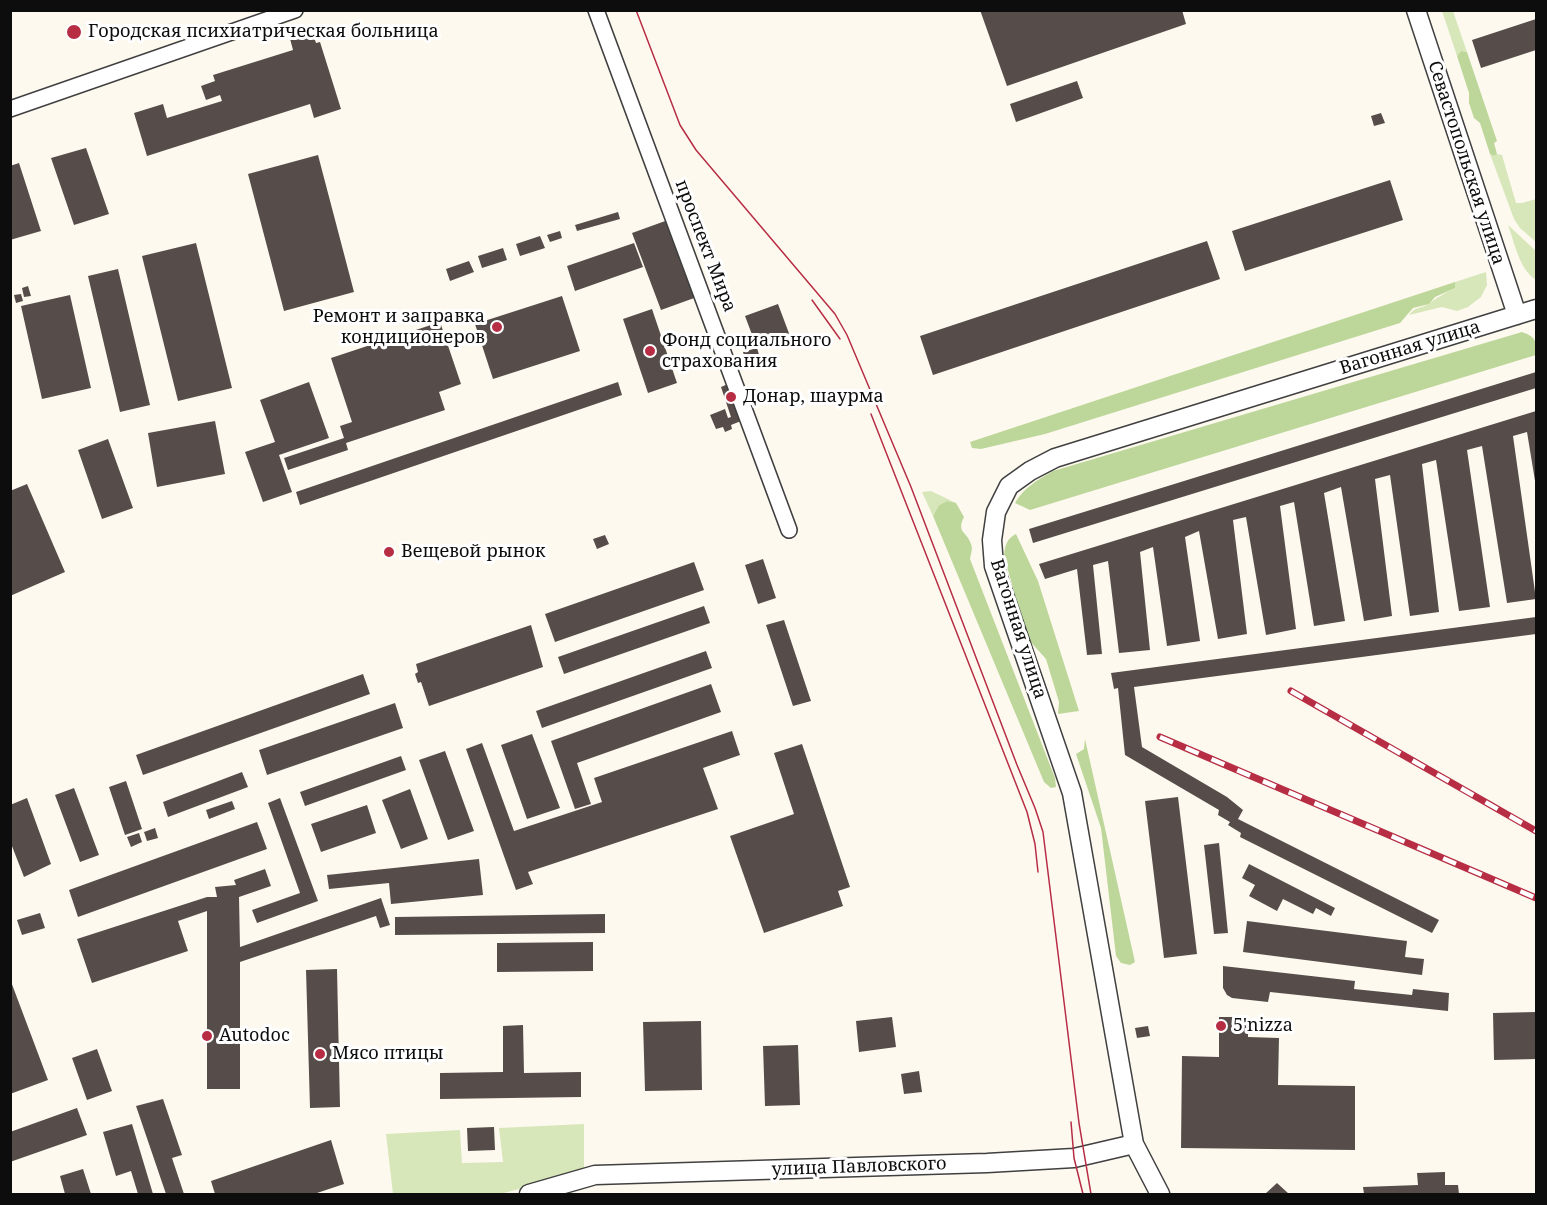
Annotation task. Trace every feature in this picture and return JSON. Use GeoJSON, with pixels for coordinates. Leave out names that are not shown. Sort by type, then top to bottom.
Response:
{"type":"FeatureCollection","features":[{"type":"Feature","properties":{"kind":"street"},"geometry":{"type":"LineString","coordinates":[[10,109],[296,10]]}},
{"type":"Feature","properties":{"kind":"street","name":"проспект Мира"},"geometry":{"type":"LineString","coordinates":[[596,10],[789,530]]}},
{"type":"Feature","properties":{"kind":"street","name":"Севастопольская улица"},"geometry":{"type":"LineString","coordinates":[[1416,10],[1517,315]]}},
{"type":"Feature","properties":{"kind":"street","name":"Вагонная улица"},"geometry":{"type":"LineString","coordinates":[[1134,1144],[1072,793],[994,566],[992,540],[996,512],[1009,486],[1030,471],[1055,458],[1536,309]]}},
{"type":"Feature","properties":{"kind":"street"},"geometry":{"type":"LineString","coordinates":[[1134,1144],[1160,1194]]}},
{"type":"Feature","properties":{"kind":"street","name":"улица Павловского"},"geometry":{"type":"LineString","coordinates":[[529,1194],[595,1175],[987,1163],[1074,1158],[1134,1144]]}},
{"type":"Feature","properties":{"kind":"green space"},"geometry":{"type":"Polygon","coordinates":[[[1442,11],[1453,11],[1467,52],[1461,51],[1457,56],[1442,11]]]}},
{"type":"Feature","properties":{"kind":"green space"},"geometry":{"type":"Polygon","coordinates":[[[1461,51],[1467,52],[1497,141],[1494,143],[1497,154],[1494,156],[1490,154],[1480,123],[1474,118],[1469,103],[1469,93],[1457,56],[1461,51]]]}},
{"type":"Feature","properties":{"kind":"green space"},"geometry":{"type":"Polygon","coordinates":[[[1490,154],[1502,155],[1516,203],[1536,199],[1536,242],[1520,228],[1514,219],[1490,154]]]}},
{"type":"Feature","properties":{"kind":"green space"},"geometry":{"type":"Polygon","coordinates":[[[1508,225],[1536,251],[1536,280],[1525,269],[1508,225]]]}},
{"type":"Feature","properties":{"kind":"green space"},"geometry":{"type":"Polygon","coordinates":[[[1486,272],[1487,285],[1481,297],[1468,307],[1457,311],[1442,307],[1409,315],[1455,288],[1455,282],[1486,272]]]}},
{"type":"Feature","properties":{"kind":"green space"},"geometry":{"type":"Polygon","coordinates":[[[1455,282],[1455,288],[1435,297],[1429,304],[1413,308],[1400,323],[1045,434],[981,449],[972,448],[970,442],[1455,282]]]}},
{"type":"Feature","properties":{"kind":"green space"},"geometry":{"type":"Polygon","coordinates":[[[1522,332],[1535,340],[1536,355],[1030,510],[1015,503],[1027,488],[1053,471],[1522,332]]]}},
{"type":"Feature","properties":{"kind":"green space"},"geometry":{"type":"Polygon","coordinates":[[[931,491],[956,503],[947,501],[939,505],[933,516],[922,492],[931,491]]]}},
{"type":"Feature","properties":{"kind":"green space"},"geometry":{"type":"Polygon","coordinates":[[[947,501],[956,503],[964,517],[961,526],[972,546],[970,559],[1055,778],[1056,787],[1051,788],[1044,782],[933,516],[939,505],[947,501]]]}},
{"type":"Feature","properties":{"kind":"green space"},"geometry":{"type":"Polygon","coordinates":[[[1016,534],[1038,581],[1079,711],[1058,714],[1059,702],[1046,659],[1027,638],[1004,556],[1007,543],[1016,534]]]}},
{"type":"Feature","properties":{"kind":"green space"},"geometry":{"type":"Polygon","coordinates":[[[1085,739],[1135,962],[1130,965],[1121,963],[1116,956],[1101,828],[1076,754],[1084,749],[1085,739]]]}},
{"type":"Feature","properties":{"kind":"green space"},"geometry":{"type":"Polygon","coordinates":[[[584,1124],[584,1172],[500,1194],[393,1194],[386,1134],[460,1130],[462,1163],[503,1162],[499,1128],[584,1124]]]}},
{"type":"Feature","properties":{"kind":"building"},"geometry":{"type":"Polygon","coordinates":[[[980,10],[1182,10],[1186,24],[1007,86],[980,10]]]}},
{"type":"Feature","properties":{"kind":"building"},"geometry":{"type":"Polygon","coordinates":[[[1536,19],[1536,50],[1481,68],[1472,40],[1536,19]]]}},
{"type":"Feature","properties":{"kind":"building"},"geometry":{"type":"Polygon","coordinates":[[[311,28],[316,43],[320,42],[341,109],[314,118],[310,104],[147,156],[134,113],[163,104],[167,118],[222,101],[220,95],[206,100],[201,86],[215,81],[213,75],[293,50],[289,35],[311,28]]]}},
{"type":"Feature","properties":{"kind":"building"},"geometry":{"type":"Polygon","coordinates":[[[1077,81],[1083,98],[1016,122],[1010,104],[1077,81]]]}},
{"type":"Feature","properties":{"kind":"building"},"geometry":{"type":"Polygon","coordinates":[[[1381,113],[1385,123],[1374,126],[1371,116],[1381,113]]]}},
{"type":"Feature","properties":{"kind":"building"},"geometry":{"type":"Polygon","coordinates":[[[86,148],[109,214],[74,225],[51,158],[86,148]]]}},
{"type":"Feature","properties":{"kind":"building"},"geometry":{"type":"Polygon","coordinates":[[[318,155],[354,292],[284,311],[248,174],[318,155]]]}},
{"type":"Feature","properties":{"kind":"building"},"geometry":{"type":"Polygon","coordinates":[[[19,163],[41,231],[10,240],[10,166],[19,163]]]}},
{"type":"Feature","properties":{"kind":"building"},"geometry":{"type":"Polygon","coordinates":[[[1390,180],[1403,220],[1245,271],[1232,231],[1390,180]]]}},
{"type":"Feature","properties":{"kind":"building"},"geometry":{"type":"Polygon","coordinates":[[[618,212],[620,219],[577,231],[575,225],[618,212]]]}},
{"type":"Feature","properties":{"kind":"building"},"geometry":{"type":"Polygon","coordinates":[[[668,220],[697,297],[661,310],[632,233],[668,220]]]}},
{"type":"Feature","properties":{"kind":"building"},"geometry":{"type":"Polygon","coordinates":[[[560,231],[562,238],[550,242],[547,235],[560,231]]]}},
{"type":"Feature","properties":{"kind":"building"},"geometry":{"type":"Polygon","coordinates":[[[540,236],[545,248],[520,256],[516,244],[540,236]]]}},
{"type":"Feature","properties":{"kind":"building"},"geometry":{"type":"Polygon","coordinates":[[[1207,241],[1220,279],[933,375],[920,336],[1207,241]]]}},
{"type":"Feature","properties":{"kind":"building"},"geometry":{"type":"Polygon","coordinates":[[[196,243],[232,388],[178,401],[142,256],[196,243]]]}},
{"type":"Feature","properties":{"kind":"building"},"geometry":{"type":"Polygon","coordinates":[[[634,243],[643,267],[575,291],[567,266],[634,243]]]}},
{"type":"Feature","properties":{"kind":"building"},"geometry":{"type":"Polygon","coordinates":[[[503,248],[507,260],[482,268],[478,256],[503,248]]]}},
{"type":"Feature","properties":{"kind":"building"},"geometry":{"type":"Polygon","coordinates":[[[469,261],[474,272],[450,281],[446,269],[469,261]]]}},
{"type":"Feature","properties":{"kind":"building"},"geometry":{"type":"Polygon","coordinates":[[[118,269],[150,405],[120,412],[88,276],[118,269]]]}},
{"type":"Feature","properties":{"kind":"building"},"geometry":{"type":"Polygon","coordinates":[[[28,286],[31,296],[24,297],[22,288],[28,286]]]}},
{"type":"Feature","properties":{"kind":"building"},"geometry":{"type":"Polygon","coordinates":[[[21,294],[23,301],[16,303],[14,295],[21,294]]]}},
{"type":"Feature","properties":{"kind":"building"},"geometry":{"type":"Polygon","coordinates":[[[70,295],[91,388],[42,399],[21,306],[70,295]]]}},
{"type":"Feature","properties":{"kind":"building"},"geometry":{"type":"Polygon","coordinates":[[[562,296],[580,351],[493,379],[475,324],[562,296]]]}},
{"type":"Feature","properties":{"kind":"building"},"geometry":{"type":"Polygon","coordinates":[[[778,304],[790,336],[757,348],[745,316],[778,304]]]}},
{"type":"Feature","properties":{"kind":"building","name":"Фонд социального страхования"},"geometry":{"type":"Polygon","coordinates":[[[652,309],[677,383],[648,393],[623,319],[652,309]]]}},
{"type":"Feature","properties":{"kind":"building"},"geometry":{"type":"Polygon","coordinates":[[[440,322],[461,384],[439,392],[445,410],[346,443],[348,450],[288,470],[284,458],[344,438],[340,426],[352,422],[331,358],[440,322]]]}},
{"type":"Feature","properties":{"kind":"building"},"geometry":{"type":"Polygon","coordinates":[[[757,348],[760,358],[746,362],[743,352],[757,348]]]}},
{"type":"Feature","properties":{"kind":"building"},"geometry":{"type":"Polygon","coordinates":[[[1536,372],[1536,388],[1033,543],[1029,529],[1536,372]]]}},
{"type":"Feature","properties":{"kind":"building"},"geometry":{"type":"Polygon","coordinates":[[[309,382],[329,438],[279,455],[292,492],[263,502],[245,452],[275,442],[260,400],[309,382]]]}},
{"type":"Feature","properties":{"kind":"building"},"geometry":{"type":"Polygon","coordinates":[[[618,382],[622,395],[300,505],[296,492],[618,382]]]}},
{"type":"Feature","properties":{"kind":"building"},"geometry":{"type":"Polygon","coordinates":[[[728,384],[741,421],[731,425],[732,429],[725,432],[723,427],[716,429],[710,415],[725,409],[728,418],[731,417],[721,387],[728,384]]]}},
{"type":"Feature","properties":{"kind":"building"},"geometry":{"type":"Polygon","coordinates":[[[1536,411],[1536,487],[1527,432],[1513,436],[1536,599],[1507,603],[1482,446],[1467,450],[1490,607],[1459,611],[1436,460],[1422,464],[1439,612],[1410,616],[1390,475],[1375,479],[1392,616],[1364,621],[1341,487],[1324,493],[1345,621],[1314,626],[1294,502],[1280,506],[1296,629],[1266,635],[1246,517],[1233,520],[1247,634],[1218,639],[1199,531],[1185,537],[1200,641],[1167,646],[1153,547],[1140,552],[1150,650],[1119,653],[1108,561],[1093,565],[1102,654],[1087,655],[1077,569],[1045,579],[1039,564],[1536,411]]]}},
{"type":"Feature","properties":{"kind":"building"},"geometry":{"type":"Polygon","coordinates":[[[215,421],[225,474],[157,487],[148,433],[215,421]]]}},
{"type":"Feature","properties":{"kind":"building"},"geometry":{"type":"Polygon","coordinates":[[[108,439],[133,508],[102,519],[78,450],[108,439]]]}},
{"type":"Feature","properties":{"kind":"building"},"geometry":{"type":"Polygon","coordinates":[[[27,484],[65,572],[10,596],[10,491],[27,484]]]}},
{"type":"Feature","properties":{"kind":"building"},"geometry":{"type":"Polygon","coordinates":[[[605,535],[609,544],[597,549],[593,539],[605,535]]]}},
{"type":"Feature","properties":{"kind":"building"},"geometry":{"type":"Polygon","coordinates":[[[763,559],[776,598],[758,604],[745,565],[763,559]]]}},
{"type":"Feature","properties":{"kind":"building"},"geometry":{"type":"Polygon","coordinates":[[[694,562],[704,590],[555,642],[545,614],[694,562]]]}},
{"type":"Feature","properties":{"kind":"building"},"geometry":{"type":"Polygon","coordinates":[[[704,606],[710,623],[564,674],[558,657],[704,606]]]}},
{"type":"Feature","properties":{"kind":"building"},"geometry":{"type":"Polygon","coordinates":[[[1536,617],[1536,634],[1134,687],[1142,747],[1227,797],[1243,810],[1238,819],[1439,920],[1432,933],[1240,837],[1241,833],[1228,825],[1230,822],[1218,815],[1219,810],[1125,755],[1118,688],[1114,689],[1111,673],[1536,617]]]}},
{"type":"Feature","properties":{"kind":"building"},"geometry":{"type":"Polygon","coordinates":[[[784,620],[811,701],[793,706],[766,625],[784,620]]]}},
{"type":"Feature","properties":{"kind":"building"},"geometry":{"type":"Polygon","coordinates":[[[531,625],[543,667],[429,706],[421,682],[418,683],[415,674],[418,672],[416,664],[531,625]]]}},
{"type":"Feature","properties":{"kind":"building"},"geometry":{"type":"Polygon","coordinates":[[[706,651],[712,668],[542,728],[536,711],[706,651]]]}},
{"type":"Feature","properties":{"kind":"building"},"geometry":{"type":"Polygon","coordinates":[[[363,674],[370,694],[143,775],[136,755],[363,674]]]}},
{"type":"Feature","properties":{"kind":"building"},"geometry":{"type":"Polygon","coordinates":[[[711,684],[721,712],[577,763],[591,804],[575,809],[551,741],[711,684]]]}},
{"type":"Feature","properties":{"kind":"building"},"geometry":{"type":"Polygon","coordinates":[[[395,703],[403,728],[267,775],[259,750],[395,703]]]}},
{"type":"Feature","properties":{"kind":"building"},"geometry":{"type":"Polygon","coordinates":[[[732,731],[740,755],[703,768],[718,809],[528,872],[533,884],[516,890],[466,749],[482,743],[514,831],[602,802],[594,778],[732,731]]]}},
{"type":"Feature","properties":{"kind":"building"},"geometry":{"type":"Polygon","coordinates":[[[532,734],[560,808],[527,819],[501,745],[532,734]]]}},
{"type":"Feature","properties":{"kind":"building"},"geometry":{"type":"Polygon","coordinates":[[[802,744],[850,887],[838,891],[843,906],[764,933],[730,836],[794,814],[774,753],[802,744]]]}},
{"type":"Feature","properties":{"kind":"building"},"geometry":{"type":"Polygon","coordinates":[[[445,751],[474,831],[448,840],[419,760],[445,751]]]}},
{"type":"Feature","properties":{"kind":"building"},"geometry":{"type":"Polygon","coordinates":[[[401,756],[406,770],[305,806],[300,792],[401,756]]]}},
{"type":"Feature","properties":{"kind":"building"},"geometry":{"type":"Polygon","coordinates":[[[242,772],[248,787],[168,817],[163,802],[242,772]]]}},
{"type":"Feature","properties":{"kind":"building"},"geometry":{"type":"Polygon","coordinates":[[[126,781],[142,829],[125,835],[109,787],[126,781]]]}},
{"type":"Feature","properties":{"kind":"building"},"geometry":{"type":"Polygon","coordinates":[[[74,788],[99,855],[80,862],[55,795],[74,788]]]}},
{"type":"Feature","properties":{"kind":"building"},"geometry":{"type":"Polygon","coordinates":[[[410,789],[428,839],[401,849],[382,800],[410,789]]]}},
{"type":"Feature","properties":{"kind":"building"},"geometry":{"type":"Polygon","coordinates":[[[1178,797],[1197,954],[1164,958],[1145,801],[1178,797]]]}},
{"type":"Feature","properties":{"kind":"building"},"geometry":{"type":"Polygon","coordinates":[[[27,798],[51,864],[24,877],[10,841],[10,805],[27,798]]]}},
{"type":"Feature","properties":{"kind":"building"},"geometry":{"type":"Polygon","coordinates":[[[280,798],[318,901],[257,923],[252,910],[300,893],[268,803],[280,798]]]}},
{"type":"Feature","properties":{"kind":"building"},"geometry":{"type":"Polygon","coordinates":[[[232,801],[235,809],[209,819],[206,810],[232,801]]]}},
{"type":"Feature","properties":{"kind":"building"},"geometry":{"type":"Polygon","coordinates":[[[367,805],[376,833],[321,852],[311,824],[367,805]]]}},
{"type":"Feature","properties":{"kind":"building"},"geometry":{"type":"Polygon","coordinates":[[[257,822],[267,849],[78,917],[69,890],[257,822]]]}},
{"type":"Feature","properties":{"kind":"building"},"geometry":{"type":"Polygon","coordinates":[[[155,828],[158,838],[147,841],[144,832],[155,828]]]}},
{"type":"Feature","properties":{"kind":"building"},"geometry":{"type":"Polygon","coordinates":[[[139,833],[142,842],[131,847],[127,837],[139,833]]]}},
{"type":"Feature","properties":{"kind":"building"},"geometry":{"type":"Polygon","coordinates":[[[1219,843],[1228,933],[1214,934],[1204,845],[1219,843]]]}},
{"type":"Feature","properties":{"kind":"building"},"geometry":{"type":"Polygon","coordinates":[[[479,859],[483,895],[391,904],[389,883],[329,889],[327,875],[479,859]]]}},
{"type":"Feature","properties":{"kind":"building"},"geometry":{"type":"Polygon","coordinates":[[[1249,864],[1335,908],[1331,916],[1316,908],[1313,914],[1283,899],[1277,911],[1249,896],[1255,885],[1242,878],[1249,864]]]}},
{"type":"Feature","properties":{"kind":"building"},"geometry":{"type":"Polygon","coordinates":[[[265,869],[271,886],[239,897],[240,947],[381,898],[390,925],[380,928],[376,916],[240,962],[240,1089],[207,1089],[207,911],[178,921],[188,951],[92,983],[77,939],[207,897],[217,897],[215,887],[236,885],[234,880],[265,869]]]}},
{"type":"Feature","properties":{"kind":"building"},"geometry":{"type":"Polygon","coordinates":[[[40,913],[45,928],[22,935],[17,920],[40,913]]]}},
{"type":"Feature","properties":{"kind":"building"},"geometry":{"type":"Polygon","coordinates":[[[605,914],[605,933],[395,935],[395,917],[605,914]]]}},
{"type":"Feature","properties":{"kind":"building"},"geometry":{"type":"Polygon","coordinates":[[[1247,921],[1407,941],[1405,957],[1424,959],[1422,975],[1243,952],[1247,921]]]}},
{"type":"Feature","properties":{"kind":"building"},"geometry":{"type":"Polygon","coordinates":[[[593,942],[593,971],[497,972],[497,943],[593,942]]]}},
{"type":"Feature","properties":{"kind":"building"},"geometry":{"type":"Polygon","coordinates":[[[1223,966],[1355,981],[1354,989],[1412,995],[1413,989],[1449,993],[1448,1011],[1270,992],[1268,1002],[1232,998],[1223,988],[1223,966]]]}},
{"type":"Feature","properties":{"kind":"building"},"geometry":{"type":"Polygon","coordinates":[[[337,969],[340,1107],[310,1108],[306,970],[337,969]]]}},
{"type":"Feature","properties":{"kind":"building"},"geometry":{"type":"Polygon","coordinates":[[[10,979],[48,1080],[10,1094],[10,979]]]}},
{"type":"Feature","properties":{"kind":"building"},"geometry":{"type":"Polygon","coordinates":[[[1536,1012],[1536,1059],[1494,1060],[1493,1013],[1536,1012]]]}},
{"type":"Feature","properties":{"kind":"building"},"geometry":{"type":"Polygon","coordinates":[[[892,1017],[896,1047],[859,1052],[856,1021],[892,1017]]]}},
{"type":"Feature","properties":{"kind":"building"},"geometry":{"type":"Polygon","coordinates":[[[1219,1017],[1248,1017],[1248,1037],[1279,1038],[1278,1085],[1355,1086],[1355,1150],[1181,1148],[1182,1056],[1219,1057],[1219,1017]]]}},
{"type":"Feature","properties":{"kind":"building"},"geometry":{"type":"Polygon","coordinates":[[[701,1021],[702,1090],[645,1091],[643,1022],[701,1021]]]}},
{"type":"Feature","properties":{"kind":"building"},"geometry":{"type":"Polygon","coordinates":[[[523,1025],[524,1073],[581,1072],[581,1097],[440,1099],[440,1073],[503,1072],[503,1026],[523,1025]]]}},
{"type":"Feature","properties":{"kind":"building"},"geometry":{"type":"Polygon","coordinates":[[[1148,1026],[1150,1036],[1137,1038],[1135,1028],[1148,1026]]]}},
{"type":"Feature","properties":{"kind":"building"},"geometry":{"type":"Polygon","coordinates":[[[798,1045],[800,1105],[765,1106],[763,1046],[798,1045]]]}},
{"type":"Feature","properties":{"kind":"building"},"geometry":{"type":"Polygon","coordinates":[[[97,1049],[112,1091],[87,1100],[72,1058],[97,1049]]]}},
{"type":"Feature","properties":{"kind":"building"},"geometry":{"type":"Polygon","coordinates":[[[919,1071],[922,1092],[904,1094],[901,1074],[919,1071]]]}},
{"type":"Feature","properties":{"kind":"building"},"geometry":{"type":"Polygon","coordinates":[[[163,1099],[182,1155],[172,1158],[184,1194],[166,1194],[136,1106],[163,1099]]]}},
{"type":"Feature","properties":{"kind":"building"},"geometry":{"type":"Polygon","coordinates":[[[77,1108],[87,1135],[10,1162],[10,1132],[77,1108]]]}},
{"type":"Feature","properties":{"kind":"building"},"geometry":{"type":"Polygon","coordinates":[[[132,1124],[153,1194],[138,1194],[131,1171],[116,1176],[103,1132],[132,1124]]]}},
{"type":"Feature","properties":{"kind":"building"},"geometry":{"type":"Polygon","coordinates":[[[494,1127],[495,1150],[468,1151],[467,1128],[494,1127]]]}},
{"type":"Feature","properties":{"kind":"building"},"geometry":{"type":"Polygon","coordinates":[[[331,1140],[344,1184],[314,1194],[215,1194],[211,1181],[331,1140]]]}},
{"type":"Feature","properties":{"kind":"building"},"geometry":{"type":"Polygon","coordinates":[[[83,1169],[91,1194],[65,1194],[60,1176],[83,1169]]]}},
{"type":"Feature","properties":{"kind":"building"},"geometry":{"type":"Polygon","coordinates":[[[1445,1172],[1445,1185],[1458,1185],[1459,1194],[1364,1194],[1363,1187],[1418,1185],[1417,1173],[1445,1172]]]}},
{"type":"Feature","properties":{"kind":"building"},"geometry":{"type":"Polygon","coordinates":[[[1277,1183],[1289,1194],[1265,1194],[1277,1183]]]}},
{"type":"Feature","properties":{"kind":"tram line"},"geometry":{"type":"LineString","coordinates":[[636,10],[680,125],[696,150],[835,314],[847,335],[911,487],[1035,808],[1043,832],[1079,1123],[1091,1194]]}},
{"type":"Feature","properties":{"kind":"tram line"},"geometry":{"type":"LineString","coordinates":[[812,300],[840,339]]}},
{"type":"Feature","properties":{"kind":"tram line"},"geometry":{"type":"LineString","coordinates":[[871,414],[1027,812],[1035,844],[1038,872]]}},
{"type":"Feature","properties":{"kind":"tram line"},"geometry":{"type":"LineString","coordinates":[[1071,1122],[1074,1158],[1083,1194]]}},
{"type":"Feature","properties":{"kind":"railway"},"geometry":{"type":"LineString","coordinates":[[1291,691],[1536,831]]}},
{"type":"Feature","properties":{"kind":"railway"},"geometry":{"type":"LineString","coordinates":[[1160,737],[1536,898]]}},
{"type":"Feature","properties":{"kind":"place","name":"Городская психиатрическая больница"},"geometry":{"type":"Point","coordinates":[74,32]}},
{"type":"Feature","properties":{"kind":"place","name":"Ремонт и заправка кондиционеров"},"geometry":{"type":"Point","coordinates":[497,327]}},
{"type":"Feature","properties":{"kind":"place","name":"Фонд социального страхования"},"geometry":{"type":"Point","coordinates":[650,351]}},
{"type":"Feature","properties":{"kind":"place","name":"Донар, шаурма"},"geometry":{"type":"Point","coordinates":[731,397]}},
{"type":"Feature","properties":{"kind":"place","name":"Вещевой рынок"},"geometry":{"type":"Point","coordinates":[389,552]}},
{"type":"Feature","properties":{"kind":"place","name":"5'nizza"},"geometry":{"type":"Point","coordinates":[1221,1026]}},
{"type":"Feature","properties":{"kind":"place","name":"Autodoc"},"geometry":{"type":"Point","coordinates":[207,1036]}},
{"type":"Feature","properties":{"kind":"place","name":"Мясо птицы"},"geometry":{"type":"Point","coordinates":[320,1054]}}]}
